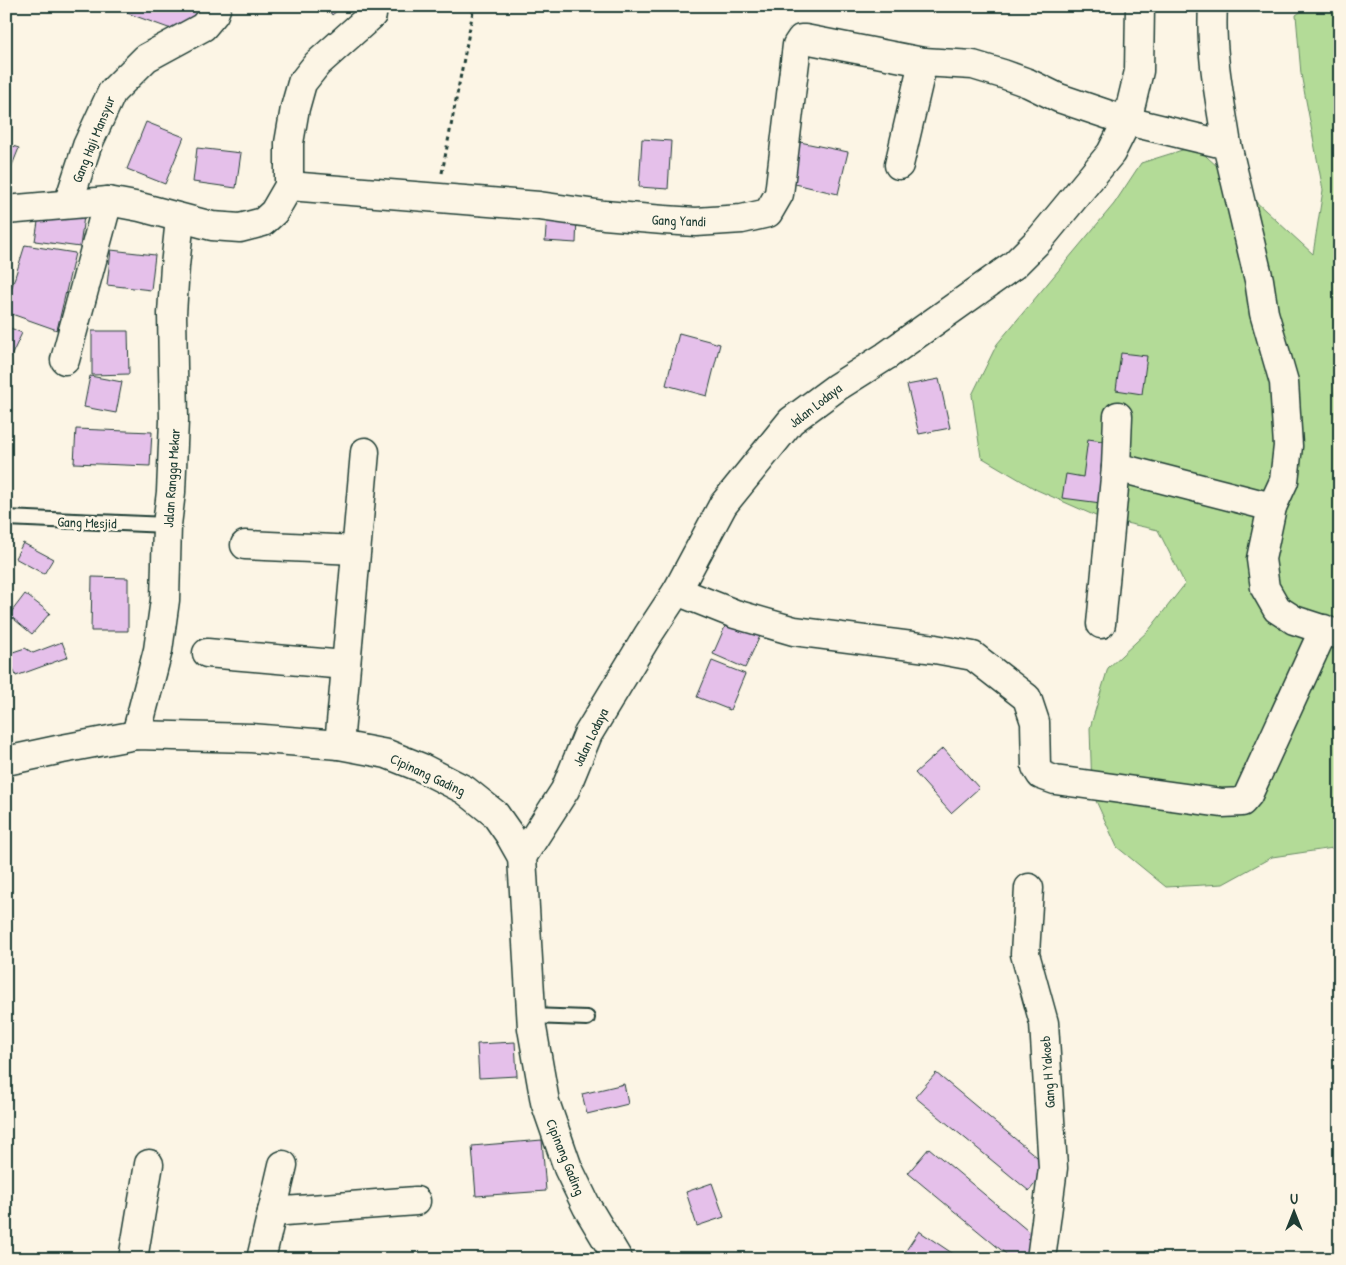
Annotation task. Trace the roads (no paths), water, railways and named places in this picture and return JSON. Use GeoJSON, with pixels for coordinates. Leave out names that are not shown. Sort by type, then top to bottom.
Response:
{"type":"FeatureCollection","features":[{"type":"Feature","properties":{"kind":"street","name":"Gang Haji Mansyur"},"geometry":{"type":"LineString","coordinates":[[68,204],[88,146],[112,92],[146,58],[203,27],[214,14],[217,6]]}},
{"type":"Feature","properties":{"kind":"street","name":"Jalan Lodaya"},"geometry":{"type":"LineString","coordinates":[[522,857],[565,790],[588,734],[677,591],[723,506],[791,421],[1014,265],[1041,238],[1111,153],[1128,121],[1139,71],[1140,6]]}},
{"type":"Feature","properties":{"kind":"street"},"geometry":{"type":"LineString","coordinates":[[677,591],[735,614],[794,631],[935,649],[973,656],[1027,698],[1035,722],[1036,767],[1041,776],[1055,780],[1222,804],[1242,802],[1248,795],[1332,632],[1294,620],[1277,609],[1265,588],[1261,559],[1272,507],[1284,481],[1288,446],[1284,382],[1264,313],[1243,206],[1227,145],[1214,65],[1213,6]]}},
{"type":"Feature","properties":{"kind":"street"},"geometry":{"type":"LineString","coordinates":[[6,210],[108,201],[140,207],[212,226],[240,228],[263,222],[274,212],[288,186],[289,143],[295,108],[302,83],[317,64],[372,15]]}},
{"type":"Feature","properties":{"kind":"street","name":"Gang Yandi"},"geometry":{"type":"LineString","coordinates":[[288,186],[539,206],[604,215],[696,222],[742,219],[768,213],[779,194],[797,45],[799,42],[805,39],[923,62]]}},
{"type":"Feature","properties":{"kind":"street"},"geometry":{"type":"LineString","coordinates":[[899,165],[923,62],[973,65],[1028,83],[1059,98],[1128,121],[1227,145]]}},
{"type":"Feature","properties":{"kind":"street"},"geometry":{"type":"LineString","coordinates":[[65,360],[108,201]]}},
{"type":"Feature","properties":{"kind":"street","name":"Jalan Rangga Mekar"},"geometry":{"type":"LineString","coordinates":[[136,735],[158,650],[165,600],[167,525],[171,492],[174,420],[172,314],[180,219]]}},
{"type":"Feature","properties":{"kind":"street"},"geometry":{"type":"LineString","coordinates":[[1101,624],[1116,467],[1118,416]]}},
{"type":"Feature","properties":{"kind":"street"},"geometry":{"type":"LineString","coordinates":[[338,745],[365,452]]}},
{"type":"Feature","properties":{"kind":"street"},"geometry":{"type":"LineString","coordinates":[[1116,467],[1272,507]]}},
{"type":"Feature","properties":{"kind":"street"},"geometry":{"type":"LineString","coordinates":[[246,545],[356,550]]}},
{"type":"Feature","properties":{"kind":"street"},"geometry":{"type":"LineString","coordinates":[[207,653],[344,665]]}},
{"type":"Feature","properties":{"kind":"street","name":"Cipinang Gading"},"geometry":{"type":"LineString","coordinates":[[6,761],[136,735],[251,738],[338,745],[387,754],[422,768],[465,790],[495,814],[510,834],[522,857],[531,1016],[545,1102],[568,1168],[586,1207],[618,1259]]}},
{"type":"Feature","properties":{"kind":"street","name":"Gang H Yakoeb"},"geometry":{"type":"LineString","coordinates":[[1029,888],[1025,954],[1044,1023],[1052,1168],[1041,1259]]}},
{"type":"Feature","properties":{"kind":"street"},"geometry":{"type":"LineString","coordinates":[[133,1259],[150,1164]]}},
{"type":"Feature","properties":{"kind":"street"},"geometry":{"type":"LineString","coordinates":[[261,1259],[283,1165]]}},
{"type":"Feature","properties":{"kind":"street"},"geometry":{"type":"LineString","coordinates":[[272,1212],[416,1201]]}},
{"type":"Feature","properties":{"kind":"lane","name":"Gang Mesjid"},"geometry":{"type":"LineString","coordinates":[[6,518],[167,525]]}},
{"type":"Feature","properties":{"kind":"lane"},"geometry":{"type":"LineString","coordinates":[[531,1016],[586,1018]]}}]}
